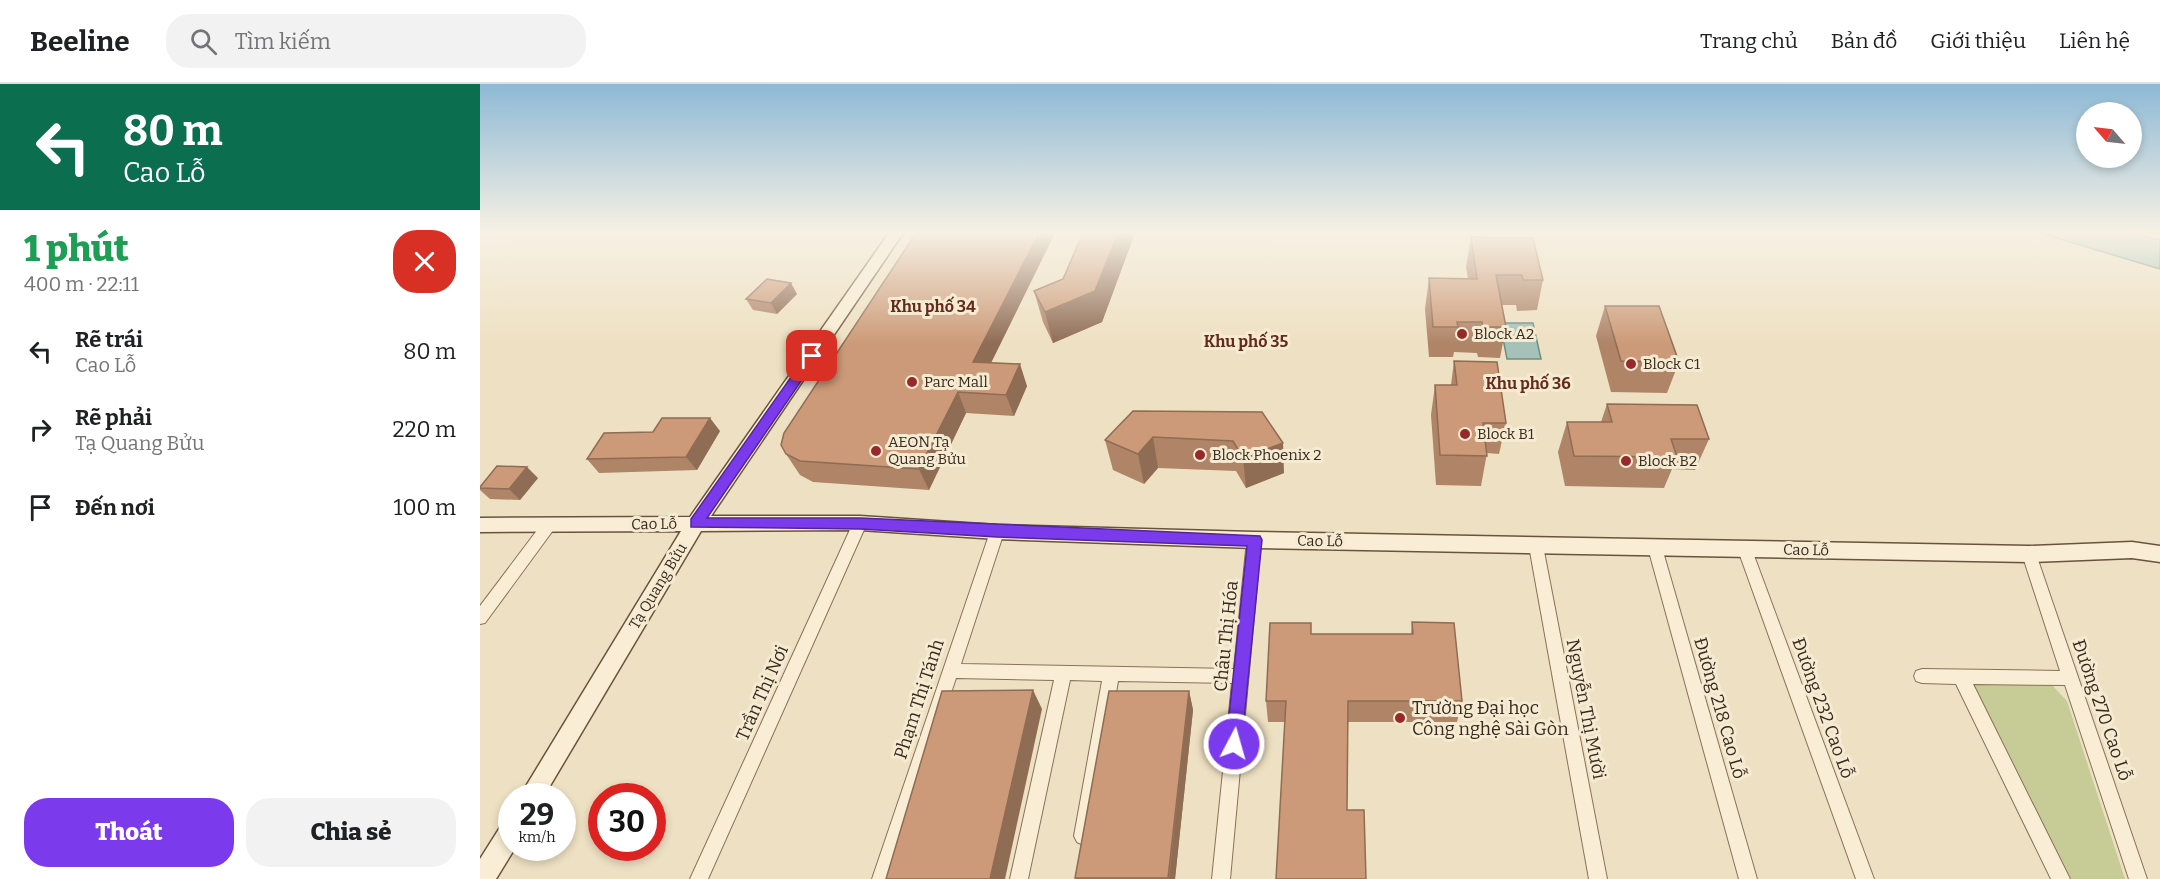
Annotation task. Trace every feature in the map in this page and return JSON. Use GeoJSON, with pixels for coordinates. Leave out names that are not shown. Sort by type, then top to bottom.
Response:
{"type":"FeatureCollection","features":[{"type":"Feature","properties":{"kind":"street","name":"Tạ Quang Bửu"},"geometry":{"type":"LineString","coordinates":[[539,783],[696,523],[870,270]]}},
{"type":"Feature","properties":{"kind":"street","name":"Cao Lỗ"},"geometry":{"type":"LineString","coordinates":[[480,525],[860,523],[997,532],[1254,540],[2029,554],[2132,550],[2160,554]]}},
{"type":"Feature","properties":{"kind":"street","name":"Trần Thị Nơi"},"geometry":{"type":"LineString","coordinates":[[699,879],[860,523]]}},
{"type":"Feature","properties":{"kind":"street"},"geometry":{"type":"LineString","coordinates":[[480,618],[549,525]]}},
{"type":"Feature","properties":{"kind":"street","name":"Phạm Thị Tánh"},"geometry":{"type":"LineString","coordinates":[[881,879],[997,532]]}},
{"type":"Feature","properties":{"kind":"street","name":"Châu Thị Hóa"},"geometry":{"type":"LineString","coordinates":[[1221,879],[1254,540]]}},
{"type":"Feature","properties":{"kind":"street","name":"Nguyễn Thị Mười"},"geometry":{"type":"LineString","coordinates":[[1536,546],[1598,879]]}},
{"type":"Feature","properties":{"kind":"street","name":"Đường 218 Cao Lỗ"},"geometry":{"type":"LineString","coordinates":[[1655,548],[1748,879]]}},
{"type":"Feature","properties":{"kind":"street","name":"Đường 232 Cao Lỗ"},"geometry":{"type":"LineString","coordinates":[[1745,550],[1865,879]]}},
{"type":"Feature","properties":{"kind":"street","name":"Đường 270 Cao Lỗ"},"geometry":{"type":"LineString","coordinates":[[2029,554],[2138,879]]}},
{"type":"Feature","properties":{"kind":"street"},"geometry":{"type":"LineString","coordinates":[[949,671],[1241,676]]}},
{"type":"Feature","properties":{"kind":"street"},"geometry":{"type":"LineString","coordinates":[[1020,879],[1064,674]]}},
{"type":"Feature","properties":{"kind":"street"},"geometry":{"type":"LineString","coordinates":[[1079,856],[1111,674]]}},
{"type":"Feature","properties":{"kind":"street"},"geometry":{"type":"LineString","coordinates":[[1960,675],[2061,879]]}},
{"type":"Feature","properties":{"kind":"street"},"geometry":{"type":"LineString","coordinates":[[1922,676],[2070,678]]}},
{"type":"Feature","properties":{"kind":"street"},"geometry":{"type":"LineString","coordinates":[[482,879],[498,852]]}},
{"type":"Feature","properties":{"kind":"green space"},"geometry":{"type":"Polygon","coordinates":[[[1970,682],[2050,683],[2067,701],[2125,879],[2071,879],[1970,682]]]}},
{"type":"Feature","properties":{"kind":"water"},"geometry":{"type":"Polygon","coordinates":[[[1500,323],[1533,323],[1541,359],[1507,359],[1500,323]]]}},
{"type":"Feature","properties":{"kind":"building","name":"Parc Mall"},"geometry":{"type":"Polygon","coordinates":[[[892,270],[1020,270],[973,362],[1020,364],[1006,395],[958,392],[919,469],[800,461],[786,454],[781,445],[784,433],[892,270]]]}},
{"type":"Feature","properties":{"kind":"building"},"geometry":{"type":"Polygon","coordinates":[[[1067,270],[1103,270],[1095,291],[1045,312],[1034,291],[1063,279],[1067,270]]]}},
{"type":"Feature","properties":{"kind":"building"},"geometry":{"type":"Polygon","coordinates":[[[1476,270],[1541,270],[1543,280],[1523,280],[1522,275],[1496,275],[1506,327],[1483,327],[1482,322],[1457,322],[1458,327],[1433,327],[1429,278],[1477,279],[1476,270]]]}},
{"type":"Feature","properties":{"kind":"building"},"geometry":{"type":"Polygon","coordinates":[[[767,279],[791,283],[771,303],[746,299],[767,279]]]}},
{"type":"Feature","properties":{"kind":"building"},"geometry":{"type":"Polygon","coordinates":[[[1605,306],[1659,306],[1679,362],[1621,361],[1605,306]]]}},
{"type":"Feature","properties":{"kind":"building"},"geometry":{"type":"Polygon","coordinates":[[[1454,361],[1497,362],[1506,423],[1483,423],[1487,456],[1440,455],[1435,385],[1457,385],[1454,361]]]}},
{"type":"Feature","properties":{"kind":"building"},"geometry":{"type":"Polygon","coordinates":[[[1607,404],[1697,405],[1709,439],[1671,439],[1677,457],[1574,456],[1567,422],[1612,422],[1607,404]]]}},
{"type":"Feature","properties":{"kind":"building"},"geometry":{"type":"Polygon","coordinates":[[[1133,411],[1262,412],[1283,443],[1243,458],[1233,441],[1153,437],[1138,454],[1105,440],[1133,411]]]}},
{"type":"Feature","properties":{"kind":"building"},"geometry":{"type":"Polygon","coordinates":[[[662,418],[710,418],[686,457],[587,459],[604,433],[653,432],[662,418]]]}},
{"type":"Feature","properties":{"kind":"building"},"geometry":{"type":"Polygon","coordinates":[[[497,466],[527,467],[509,489],[480,488],[497,466]]]}},
{"type":"Feature","properties":{"kind":"building"},"geometry":{"type":"Polygon","coordinates":[[[1412,622],[1454,623],[1462,701],[1348,701],[1347,810],[1364,810],[1366,879],[1276,879],[1286,701],[1266,701],[1270,623],[1311,623],[1311,634],[1413,634],[1412,622]]]}},
{"type":"Feature","properties":{"kind":"building"},"geometry":{"type":"Polygon","coordinates":[[[1033,690],[990,879],[886,879],[942,691],[1033,690]]]}},
{"type":"Feature","properties":{"kind":"building"},"geometry":{"type":"Polygon","coordinates":[[[1109,691],[1189,691],[1168,878],[1075,878],[1109,691]]]}},
{"type":"Feature","properties":{"kind":"place","name":"Block A2"},"geometry":{"type":"Point","coordinates":[1462,334]}},
{"type":"Feature","properties":{"kind":"place","name":"Block C1"},"geometry":{"type":"Point","coordinates":[1631,364]}},
{"type":"Feature","properties":{"kind":"place","name":"Parc Mall"},"geometry":{"type":"Point","coordinates":[912,382]}},
{"type":"Feature","properties":{"kind":"place","name":"Block B1"},"geometry":{"type":"Point","coordinates":[1465,434]}},
{"type":"Feature","properties":{"kind":"place","name":"AEON Tạ Quang Bửu"},"geometry":{"type":"Point","coordinates":[876,451]}},
{"type":"Feature","properties":{"kind":"place","name":"Block Phoenix 2"},"geometry":{"type":"Point","coordinates":[1200,455]}},
{"type":"Feature","properties":{"kind":"place","name":"Block B2"},"geometry":{"type":"Point","coordinates":[1626,461]}},
{"type":"Feature","properties":{"kind":"place","name":"Trường Đại học Công nghệ Sài Gòn"},"geometry":{"type":"Point","coordinates":[1400,718]}},
{"type":"Feature","properties":{"kind":"district","name":"Khu phố 34"},"geometry":{"type":"Point","coordinates":[933,306]}},
{"type":"Feature","properties":{"kind":"district","name":"Khu phố 35"},"geometry":{"type":"Point","coordinates":[1246,341]}},
{"type":"Feature","properties":{"kind":"district","name":"Khu phố 36"},"geometry":{"type":"Point","coordinates":[1528,383]}},
{"type":"Feature","properties":{"kind":"route"},"geometry":{"type":"LineString","coordinates":[[812,356],[696,523],[860,523],[997,532],[1254,540],[1234,744]]}}]}
